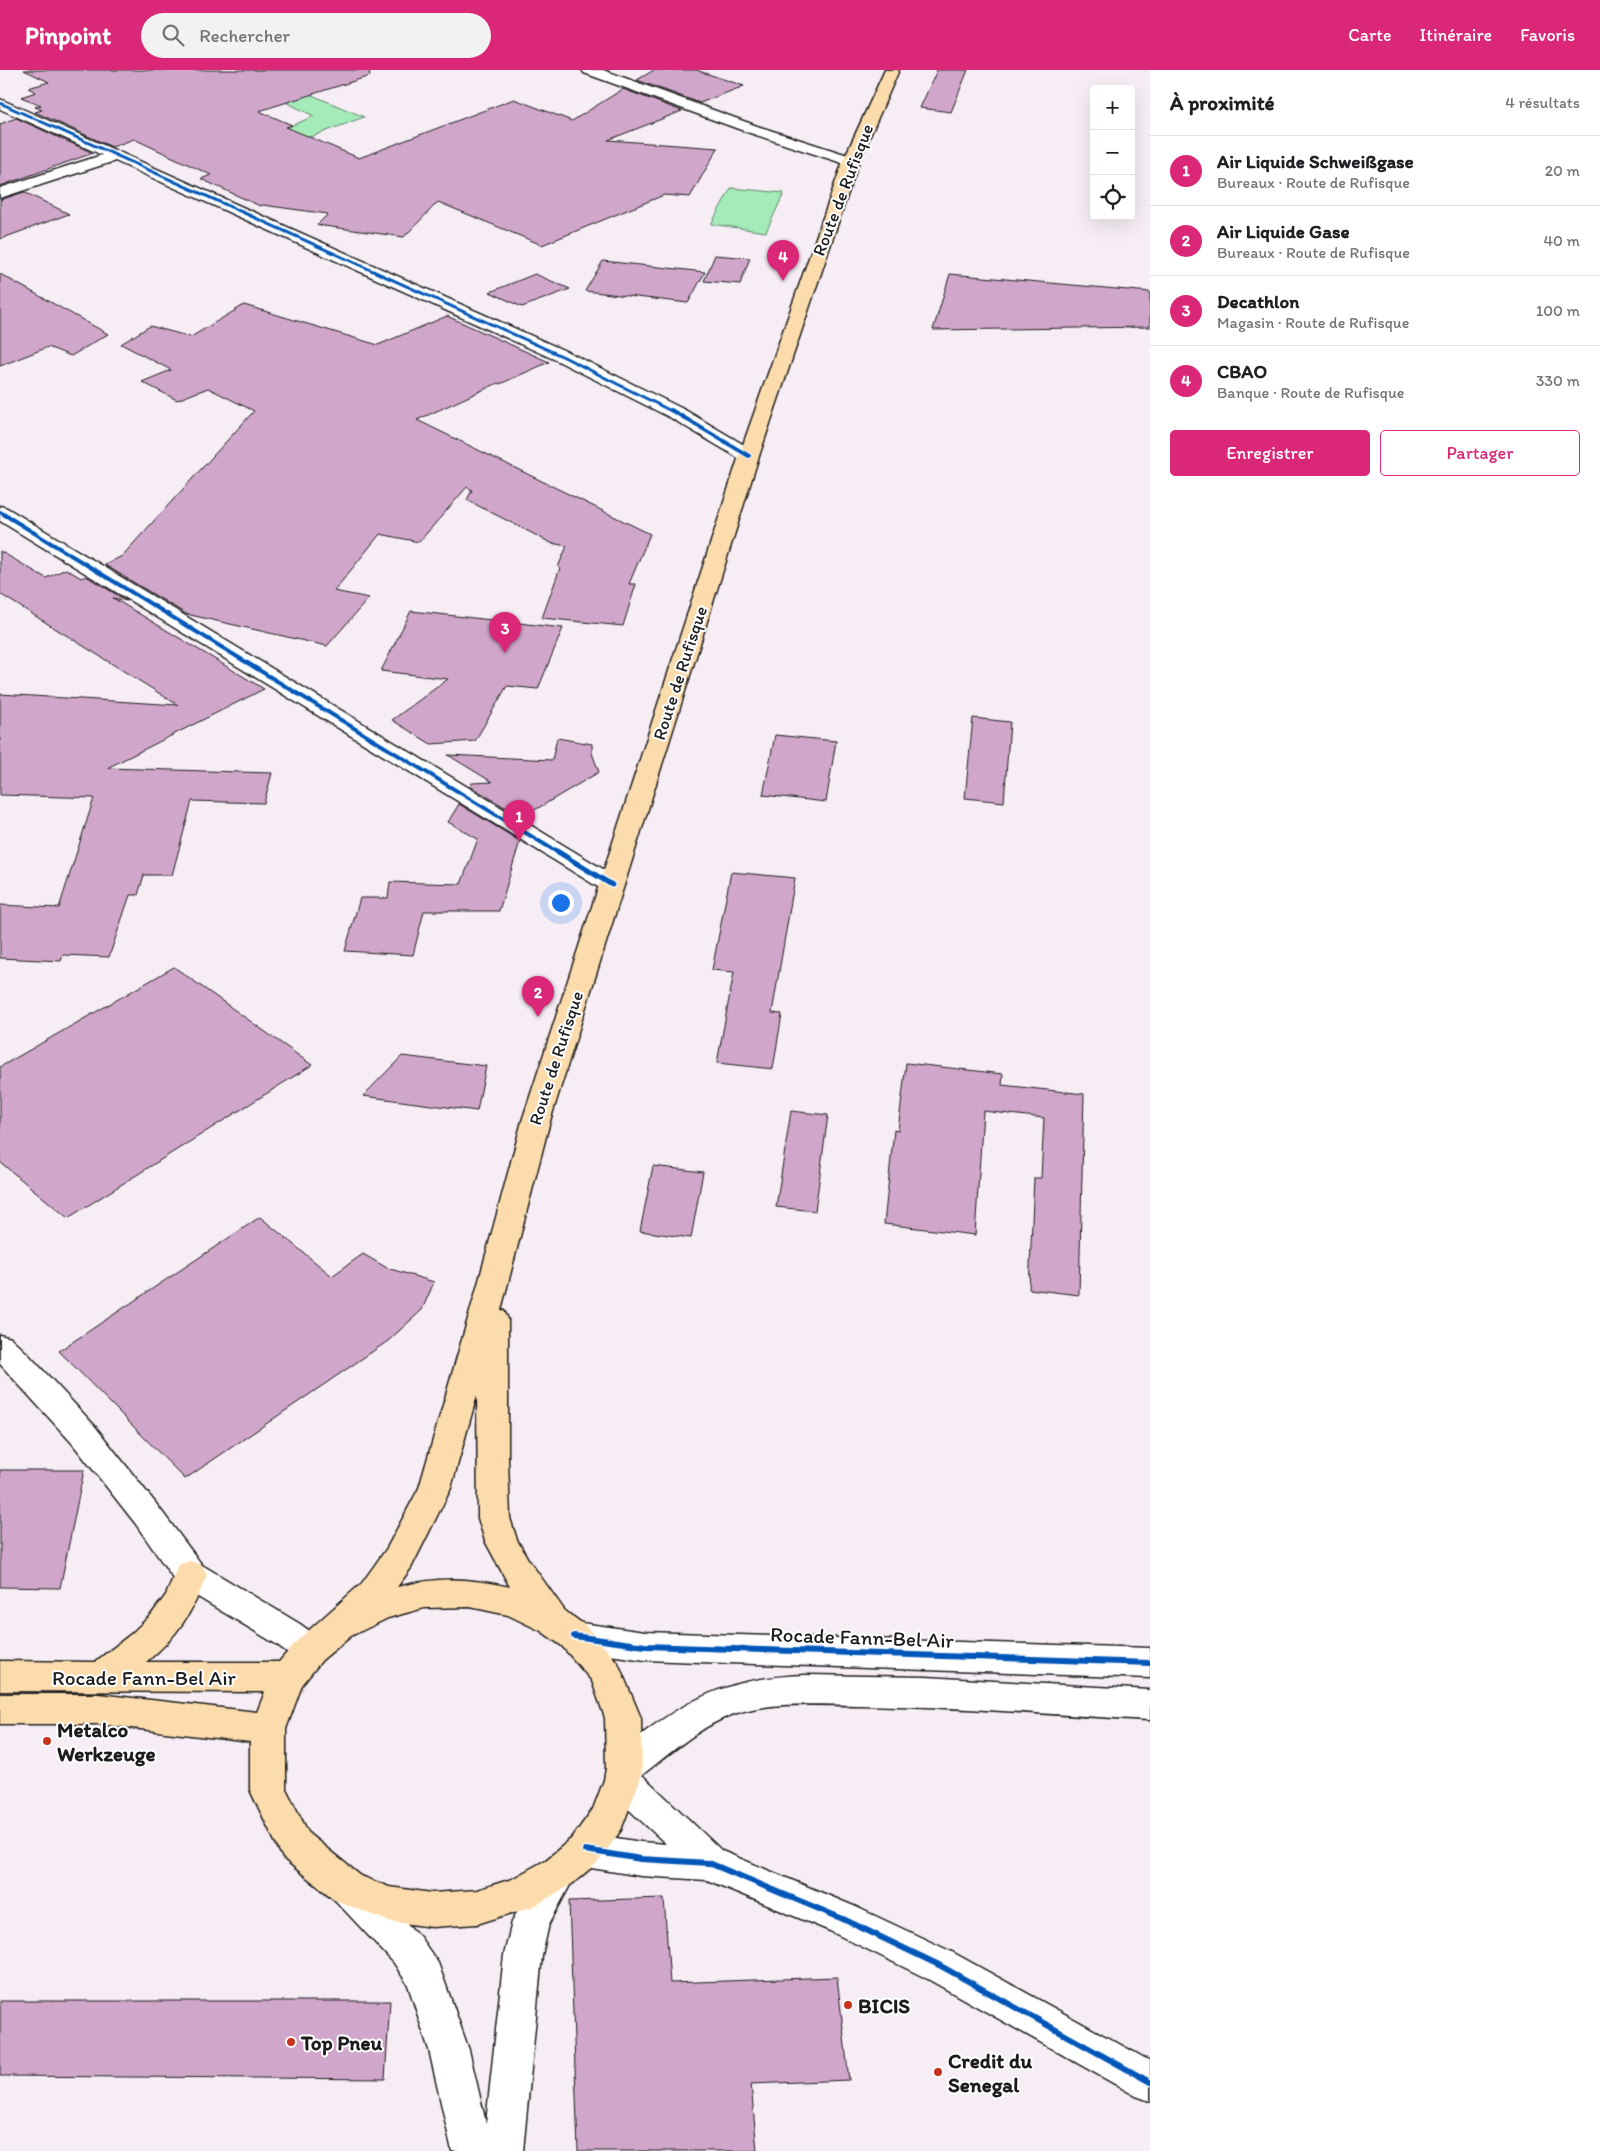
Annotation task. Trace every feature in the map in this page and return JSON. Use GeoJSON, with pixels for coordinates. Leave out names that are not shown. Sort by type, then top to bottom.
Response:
{"type":"FeatureCollection","features":[{"type":"Feature","properties":{"kind":"main road","name":"Route de Rufisque"},"geometry":{"type":"LineString","coordinates":[[340,1626],[374,1593],[399,1558],[435,1488],[493,1284],[536,1121],[749,456],[851,161],[892,70]]}},
{"type":"Feature","properties":{"kind":"main road","name":"Route de Rufisque"},"geometry":{"type":"LineString","coordinates":[[493,1284],[492,1460],[494,1518],[501,1541],[516,1569],[563,1628],[606,1673],[624,1718],[623,1774]]}},
{"type":"Feature","properties":{"kind":"main road"},"geometry":{"type":"LineString","coordinates":[[100,1677],[130,1655],[155,1633],[178,1605],[190,1575]]}},
{"type":"Feature","properties":{"kind":"main road"},"geometry":{"type":"LineString","coordinates":[[563,1628],[514,1602],[470,1593],[424,1594],[380,1606],[340,1626],[310,1650],[288,1677],[268,1729],[268,1790],[296,1846],[348,1888],[388,1904],[432,1910],[477,1907],[521,1894],[572,1861],[608,1818],[623,1774]]}},
{"type":"Feature","properties":{"kind":"main road","name":"Rocade Fann-Bel Air"},"geometry":{"type":"LineString","coordinates":[[0,1676],[288,1677]]}},
{"type":"Feature","properties":{"kind":"main road","name":"Rocade Fann-Bel Air"},"geometry":{"type":"LineString","coordinates":[[0,1709],[98,1709],[268,1729]]}},
{"type":"Feature","properties":{"kind":"street"},"geometry":{"type":"LineString","coordinates":[[589,70],[760,132],[851,161]]}},
{"type":"Feature","properties":{"kind":"street"},"geometry":{"type":"LineString","coordinates":[[0,103],[114,156],[564,357],[678,414],[749,456]]}},
{"type":"Feature","properties":{"kind":"street"},"geometry":{"type":"LineString","coordinates":[[0,193],[114,156]]}},
{"type":"Feature","properties":{"kind":"street"},"geometry":{"type":"LineString","coordinates":[[0,512],[612,885]]}},
{"type":"Feature","properties":{"kind":"street"},"geometry":{"type":"LineString","coordinates":[[0,1346],[83,1434],[146,1514],[190,1575],[288,1634],[310,1650]]}},
{"type":"Feature","properties":{"kind":"street","name":"Rocade Fann-Bel Air"},"geometry":{"type":"LineString","coordinates":[[563,1628],[645,1646],[1150,1662]]}},
{"type":"Feature","properties":{"kind":"street"},"geometry":{"type":"LineString","coordinates":[[709,1863],[623,1774],[680,1725],[738,1698],[779,1691],[893,1690],[1150,1705]]}},
{"type":"Feature","properties":{"kind":"street"},"geometry":{"type":"LineString","coordinates":[[503,2151],[523,1954],[531,1922],[547,1889],[572,1861],[641,1859],[709,1863],[843,1920],[939,1965],[1150,2082]]}},
{"type":"Feature","properties":{"kind":"street"},"geometry":{"type":"LineString","coordinates":[[348,1888],[407,1950],[424,1976],[449,2050],[472,2151]]}},
{"type":"Feature","properties":{"kind":"green space"},"geometry":{"type":"Polygon","coordinates":[[[260,73],[364,117],[276,150],[257,141],[314,116],[271,95],[260,73]]]}},
{"type":"Feature","properties":{"kind":"green space"},"geometry":{"type":"Polygon","coordinates":[[[731,188],[784,193],[766,232],[711,224],[731,188]]]}},
{"type":"Feature","properties":{"kind":"building"},"geometry":{"type":"Polygon","coordinates":[[[24,70],[369,70],[370,76],[259,111],[292,125],[286,127],[359,158],[514,99],[572,121],[623,89],[682,111],[608,140],[718,148],[690,197],[664,195],[542,245],[438,202],[404,237],[317,225],[328,214],[260,206],[201,179],[211,175],[134,139],[112,147],[35,112],[42,110],[35,107],[41,105],[21,97],[36,92],[28,88],[49,82],[24,70]]]}},
{"type":"Feature","properties":{"kind":"building"},"geometry":{"type":"Polygon","coordinates":[[[654,70],[696,70],[744,86],[700,103],[637,80],[654,70]]]}},
{"type":"Feature","properties":{"kind":"building"},"geometry":{"type":"Polygon","coordinates":[[[937,70],[968,70],[951,112],[920,108],[937,70]]]}},
{"type":"Feature","properties":{"kind":"building"},"geometry":{"type":"Polygon","coordinates":[[[16,118],[93,153],[0,186],[0,124],[16,118]]]}},
{"type":"Feature","properties":{"kind":"building"},"geometry":{"type":"Polygon","coordinates":[[[24,192],[69,214],[0,239],[0,200],[24,192]]]}},
{"type":"Feature","properties":{"kind":"building"},"geometry":{"type":"Polygon","coordinates":[[[715,255],[750,258],[740,284],[704,281],[715,255]]]}},
{"type":"Feature","properties":{"kind":"building"},"geometry":{"type":"Polygon","coordinates":[[[603,261],[705,272],[688,303],[585,291],[603,261]]]}},
{"type":"Feature","properties":{"kind":"building"},"geometry":{"type":"Polygon","coordinates":[[[0,274],[108,334],[71,356],[48,347],[0,366],[0,274]]]}},
{"type":"Feature","properties":{"kind":"building"},"geometry":{"type":"Polygon","coordinates":[[[535,274],[570,289],[522,307],[490,292],[535,274]]]}},
{"type":"Feature","properties":{"kind":"building"},"geometry":{"type":"Polygon","coordinates":[[[950,274],[1150,292],[1150,327],[933,330],[950,274]]]}},
{"type":"Feature","properties":{"kind":"building"},"geometry":{"type":"Polygon","coordinates":[[[244,305],[378,345],[447,316],[549,362],[417,420],[650,534],[629,584],[636,584],[623,626],[542,618],[560,568],[558,567],[567,546],[551,543],[467,500],[472,490],[467,487],[419,542],[380,534],[334,591],[369,598],[327,646],[186,614],[105,565],[122,556],[254,411],[208,388],[177,400],[142,382],[171,370],[121,344],[150,326],[191,337],[244,305]]]}},
{"type":"Feature","properties":{"kind":"building"},"geometry":{"type":"Polygon","coordinates":[[[0,551],[46,578],[66,569],[81,578],[86,576],[127,601],[113,598],[264,689],[107,768],[272,773],[264,803],[192,801],[172,875],[144,875],[138,895],[130,895],[109,957],[63,955],[61,961],[0,958],[0,905],[59,908],[94,798],[0,795],[0,694],[178,705],[0,594],[0,551]]]}},
{"type":"Feature","properties":{"kind":"building"},"geometry":{"type":"Polygon","coordinates":[[[411,611],[563,628],[538,689],[507,686],[475,741],[431,744],[392,720],[448,679],[381,671],[411,611]]]}},
{"type":"Feature","properties":{"kind":"building"},"geometry":{"type":"Polygon","coordinates":[[[973,718],[1010,722],[1004,802],[965,798],[973,718]]]}},
{"type":"Feature","properties":{"kind":"building"},"geometry":{"type":"Polygon","coordinates":[[[775,735],[836,741],[826,802],[763,795],[775,735]]]}},
{"type":"Feature","properties":{"kind":"building"},"geometry":{"type":"Polygon","coordinates":[[[557,738],[592,744],[592,753],[599,772],[528,814],[526,820],[470,786],[472,783],[492,782],[448,755],[552,760],[557,738]]]}},
{"type":"Feature","properties":{"kind":"building"},"geometry":{"type":"Polygon","coordinates":[[[459,804],[520,841],[499,911],[424,911],[413,955],[345,951],[360,898],[388,898],[390,882],[461,884],[478,839],[448,822],[459,804]]]}},
{"type":"Feature","properties":{"kind":"building"},"geometry":{"type":"Polygon","coordinates":[[[731,872],[795,878],[772,1013],[782,1014],[773,1069],[717,1063],[734,972],[712,970],[731,872]]]}},
{"type":"Feature","properties":{"kind":"building"},"geometry":{"type":"Polygon","coordinates":[[[174,967],[312,1065],[68,1218],[0,1162],[0,1067],[174,967]]]}},
{"type":"Feature","properties":{"kind":"building"},"geometry":{"type":"Polygon","coordinates":[[[402,1056],[486,1066],[477,1111],[363,1096],[402,1056]]]}},
{"type":"Feature","properties":{"kind":"building"},"geometry":{"type":"Polygon","coordinates":[[[906,1063],[1003,1074],[1002,1085],[1084,1094],[1079,1295],[1029,1289],[1034,1178],[1041,1178],[1044,1118],[983,1111],[975,1235],[884,1224],[894,1130],[898,1131],[906,1063]]]}},
{"type":"Feature","properties":{"kind":"building"},"geometry":{"type":"Polygon","coordinates":[[[791,1111],[828,1115],[815,1211],[776,1207],[791,1111]]]}},
{"type":"Feature","properties":{"kind":"building"},"geometry":{"type":"Polygon","coordinates":[[[653,1166],[703,1172],[691,1238],[640,1231],[653,1166]]]}},
{"type":"Feature","properties":{"kind":"building"},"geometry":{"type":"Polygon","coordinates":[[[260,1217],[332,1276],[363,1254],[387,1268],[434,1282],[422,1310],[388,1341],[185,1479],[59,1351],[260,1217]]]}},
{"type":"Feature","properties":{"kind":"building"},"geometry":{"type":"Polygon","coordinates":[[[0,1470],[84,1470],[60,1588],[0,1587],[0,1470]]]}},
{"type":"Feature","properties":{"kind":"building"},"geometry":{"type":"Polygon","coordinates":[[[664,1898],[670,1983],[837,1977],[849,2080],[751,2084],[757,2151],[578,2151],[569,1901],[664,1898]]]}},
{"type":"Feature","properties":{"kind":"building"},"geometry":{"type":"Polygon","coordinates":[[[0,2001],[390,2001],[385,2079],[0,2076],[0,2001]]]}},
{"type":"Feature","properties":{"kind":"cycle path"},"geometry":{"type":"LineString","coordinates":[[0,103],[564,357],[678,414],[749,456]]}},
{"type":"Feature","properties":{"kind":"cycle path"},"geometry":{"type":"LineString","coordinates":[[0,512],[612,885]]}},
{"type":"Feature","properties":{"kind":"cycle path"},"geometry":{"type":"LineString","coordinates":[[574,1636],[645,1646],[1150,1663]]}},
{"type":"Feature","properties":{"kind":"cycle path"},"geometry":{"type":"LineString","coordinates":[[585,1850],[641,1859],[709,1863],[843,1919],[939,1965],[1150,2082]]}},
{"type":"Feature","properties":{"kind":"place","name":"CBAO"},"geometry":{"type":"Point","coordinates":[783,281]}},
{"type":"Feature","properties":{"kind":"place","name":"Decathlon"},"geometry":{"type":"Point","coordinates":[505,653]}},
{"type":"Feature","properties":{"kind":"place","name":"Air Liquide Schweißgase"},"geometry":{"type":"Point","coordinates":[519,841]}},
{"type":"Feature","properties":{"kind":"place","name":"Air Liquide Gase"},"geometry":{"type":"Point","coordinates":[538,1017]}},
{"type":"Feature","properties":{"kind":"place","name":"Metalco Werkzeuge"},"geometry":{"type":"Point","coordinates":[47,1741]}},
{"type":"Feature","properties":{"kind":"place","name":"BICIS"},"geometry":{"type":"Point","coordinates":[848,2005]}},
{"type":"Feature","properties":{"kind":"place","name":"Top Pneu"},"geometry":{"type":"Point","coordinates":[291,2042]}},
{"type":"Feature","properties":{"kind":"place","name":"Credit du Senegal"},"geometry":{"type":"Point","coordinates":[938,2072]}}]}
